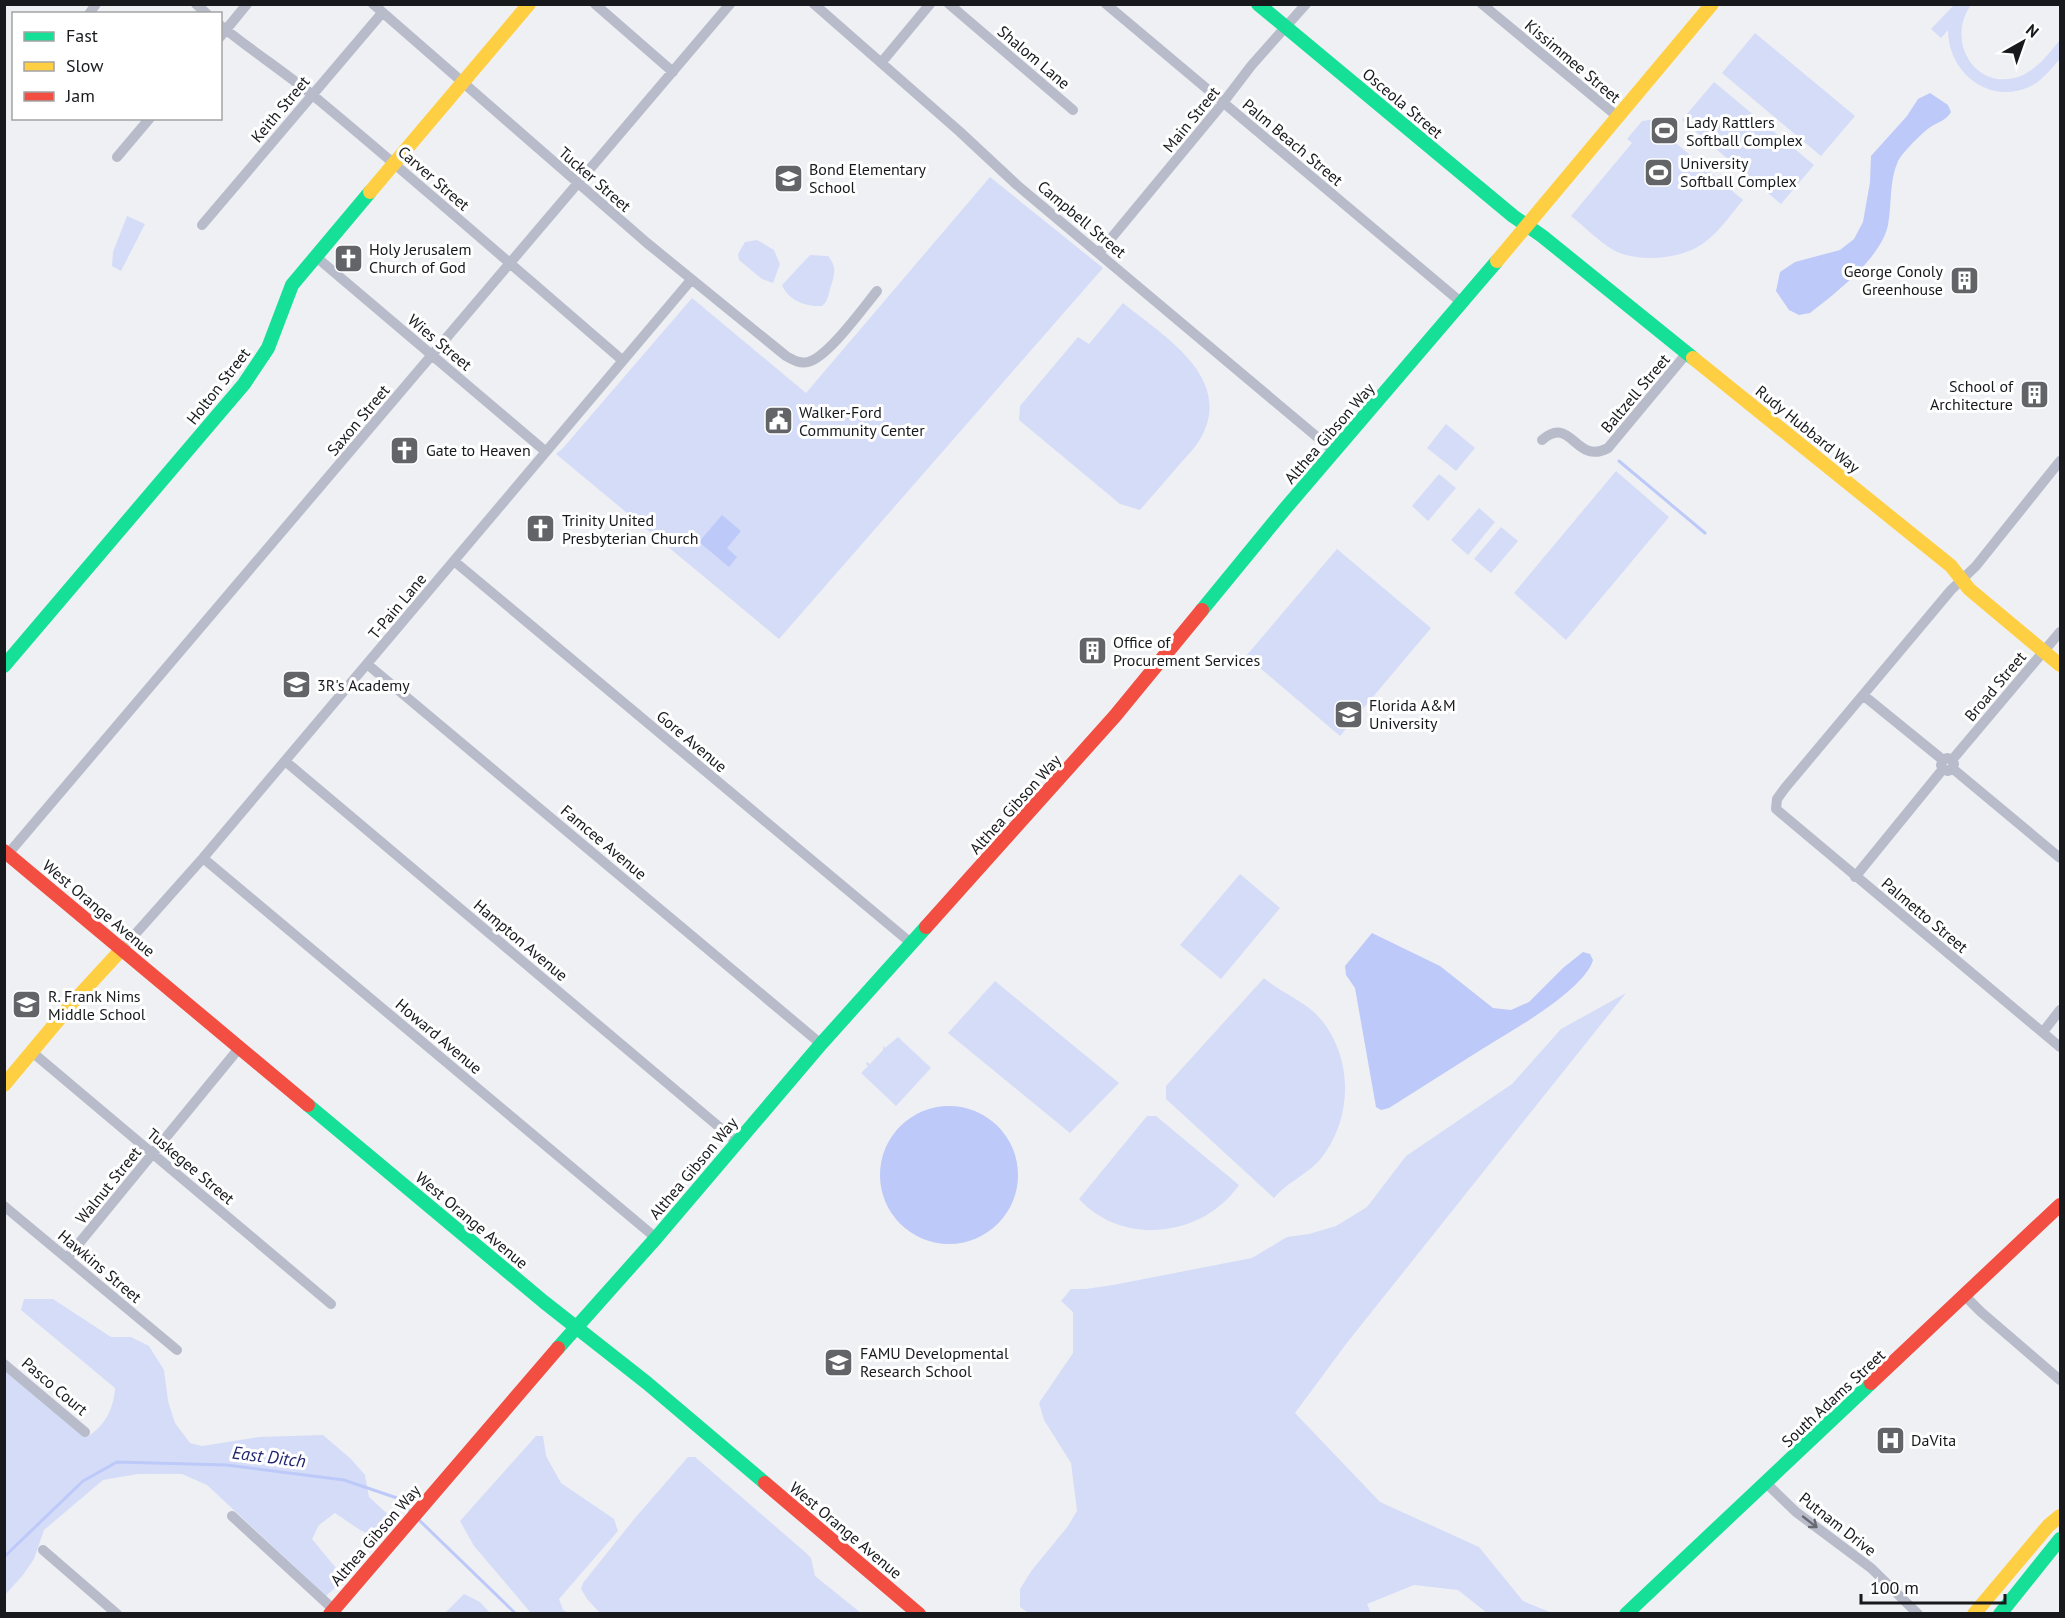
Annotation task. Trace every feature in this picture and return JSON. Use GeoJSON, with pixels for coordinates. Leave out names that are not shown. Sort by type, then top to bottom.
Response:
{"type":"FeatureCollection","features":[{"type":"Feature","properties":{"kind":"street"},"geometry":{"type":"LineString","coordinates":[[222,30],[247,4]]}},
{"type":"Feature","properties":{"kind":"street","name":"Tucker Street"},"geometry":{"type":"LineString","coordinates":[[373,4],[578,184],[778,351],[800,363],[816,359],[833,343],[877,291]]}},
{"type":"Feature","properties":{"kind":"street","name":"Holton Street"},"geometry":{"type":"LineString","coordinates":[[4,666],[254,371],[269,345],[284,298],[292,285],[529,4]]}},
{"type":"Feature","properties":{"kind":"street"},"geometry":{"type":"LineString","coordinates":[[595,4],[673,72]]}},
{"type":"Feature","properties":{"kind":"street","name":"Saxon Street"},"geometry":{"type":"LineString","coordinates":[[6,853],[730,4]]}},
{"type":"Feature","properties":{"kind":"street","name":"Campbell Street"},"geometry":{"type":"LineString","coordinates":[[814,4],[959,130],[1017,185],[1335,452]]}},
{"type":"Feature","properties":{"kind":"street"},"geometry":{"type":"LineString","coordinates":[[881,63],[930,4]]}},
{"type":"Feature","properties":{"kind":"street","name":"Shalom Lane"},"geometry":{"type":"LineString","coordinates":[[949,4],[1073,110]]}},
{"type":"Feature","properties":{"kind":"street","name":"Palm Beach Street"},"geometry":{"type":"LineString","coordinates":[[1106,4],[1461,303]]}},
{"type":"Feature","properties":{"kind":"street","name":"Osceola Street"},"geometry":{"type":"LineString","coordinates":[[1258,4],[1527,226]]}},
{"type":"Feature","properties":{"kind":"street","name":"Main Street"},"geometry":{"type":"LineString","coordinates":[[1099,253],[1251,66],[1306,4]]}},
{"type":"Feature","properties":{"kind":"street","name":"Kissimmee Street"},"geometry":{"type":"LineString","coordinates":[[1482,4],[1618,117]]}},
{"type":"Feature","properties":{"kind":"street","name":"Althea Gibson Way"},"geometry":{"type":"LineString","coordinates":[[331,1611],[576,1327],[656,1238],[821,1044],[1115,716],[1284,510],[1527,226],[1711,5]]}},
{"type":"Feature","properties":{"kind":"street","name":"Keith Street"},"geometry":{"type":"LineString","coordinates":[[202,225],[382,13]]}},
{"type":"Feature","properties":{"kind":"street","name":"Carver Street"},"geometry":{"type":"LineString","coordinates":[[222,30],[312,95],[622,360]]}},
{"type":"Feature","properties":{"kind":"street"},"geometry":{"type":"LineString","coordinates":[[117,157],[148,120]]}},
{"type":"Feature","properties":{"kind":"street","name":"Rudy Hubbard Way"},"geometry":{"type":"LineString","coordinates":[[1527,226],[1951,566],[1969,589],[2061,665]]}},
{"type":"Feature","properties":{"kind":"street","name":"Wies Street"},"geometry":{"type":"LineString","coordinates":[[315,256],[545,451]]}},
{"type":"Feature","properties":{"kind":"street","name":"T-Pain Lane"},"geometry":{"type":"LineString","coordinates":[[122,949],[203,858],[691,280]]}},
{"type":"Feature","properties":{"kind":"street","name":"Baltzell Street"},"geometry":{"type":"LineString","coordinates":[[1542,440],[1549,434],[1563,434],[1587,452],[1600,453],[1608,448],[1687,353]]}},
{"type":"Feature","properties":{"kind":"street"},"geometry":{"type":"LineString","coordinates":[[2059,467],[1863,695],[2061,858]]}},
{"type":"Feature","properties":{"kind":"street","name":"Gore Avenue"},"geometry":{"type":"LineString","coordinates":[[454,561],[911,943]]}},
{"type":"Feature","properties":{"kind":"street","name":"Broad Street"},"geometry":{"type":"LineString","coordinates":[[1855,877],[1947,764],[2061,632]]}},
{"type":"Feature","properties":{"kind":"street","name":"Famcee Avenue"},"geometry":{"type":"LineString","coordinates":[[367,664],[821,1044]]}},
{"type":"Feature","properties":{"kind":"street","name":"Palmetto Street"},"geometry":{"type":"LineString","coordinates":[[1863,695],[1785,788],[1776,803],[1776,809],[2061,1047]]}},
{"type":"Feature","properties":{"kind":"street","name":"Hampton Avenue"},"geometry":{"type":"LineString","coordinates":[[285,761],[737,1142]]}},
{"type":"Feature","properties":{"kind":"street","name":"West Orange Avenue"},"geometry":{"type":"LineString","coordinates":[[6,853],[551,1308],[647,1383],[919,1614]]}},
{"type":"Feature","properties":{"kind":"street","name":"Howard Avenue"},"geometry":{"type":"LineString","coordinates":[[203,858],[656,1238]]}},
{"type":"Feature","properties":{"kind":"street"},"geometry":{"type":"LineString","coordinates":[[4,1085],[75,1000],[122,949]]}},
{"type":"Feature","properties":{"kind":"street"},"geometry":{"type":"LineString","coordinates":[[2043,1032],[2061,1010]]}},
{"type":"Feature","properties":{"kind":"street","name":"Walnut Street"},"geometry":{"type":"LineString","coordinates":[[68,1258],[240,1047]]}},
{"type":"Feature","properties":{"kind":"street","name":"Tuskegee Street"},"geometry":{"type":"LineString","coordinates":[[32,1052],[331,1304]]}},
{"type":"Feature","properties":{"kind":"street","name":"South Adams Street"},"geometry":{"type":"LineString","coordinates":[[1626,1614],[2061,1205]]}},
{"type":"Feature","properties":{"kind":"street","name":"Hawkins Street"},"geometry":{"type":"LineString","coordinates":[[4,1206],[177,1350]]}},
{"type":"Feature","properties":{"kind":"street"},"geometry":{"type":"LineString","coordinates":[[1965,1296],[2061,1380]]}},
{"type":"Feature","properties":{"kind":"street","name":"Pasco Court"},"geometry":{"type":"LineString","coordinates":[[4,1364],[85,1432]]}},
{"type":"Feature","properties":{"kind":"street","name":"Putnam Drive"},"geometry":{"type":"LineString","coordinates":[[1766,1483],[1796,1512],[1871,1568],[1918,1614]]}},
{"type":"Feature","properties":{"kind":"street"},"geometry":{"type":"LineString","coordinates":[[232,1516],[331,1611]]}},
{"type":"Feature","properties":{"kind":"street"},"geometry":{"type":"LineString","coordinates":[[1974,1614],[2048,1526],[2061,1516]]}},
{"type":"Feature","properties":{"kind":"street"},"geometry":{"type":"LineString","coordinates":[[2000,1614],[2061,1539]]}},
{"type":"Feature","properties":{"kind":"street"},"geometry":{"type":"LineString","coordinates":[[43,1550],[117,1614]]}},
{"type":"Feature","properties":{"kind":"shaded area"},"geometry":{"type":"Polygon","coordinates":[[[1954,5],[1971,5],[1964,19],[1961,34],[1964,49],[1970,61],[1992,78],[2007,79],[2023,75],[2039,64],[2060,40],[2060,59],[2042,78],[2029,87],[1999,92],[1985,88],[1973,81],[1955,59],[1948,30],[1941,38],[1931,29],[1954,5]]]}},
{"type":"Feature","properties":{"kind":"shaded area"},"geometry":{"type":"Polygon","coordinates":[[[1755,33],[1855,116],[1821,156],[1722,73],[1755,33]]]}},
{"type":"Feature","properties":{"kind":"shaded area"},"geometry":{"type":"Polygon","coordinates":[[[1714,82],[1814,165],[1781,204],[1682,120],[1714,82]]]}},
{"type":"Feature","properties":{"kind":"shaded area","name":"University Softball Complex"},"geometry":{"type":"Polygon","coordinates":[[[1657,119],[1675,134],[1671,139],[1743,200],[1716,233],[1696,248],[1662,257],[1625,255],[1609,247],[1571,216],[1632,143],[1627,139],[1642,121],[1657,119]]]}},
{"type":"Feature","properties":{"kind":"shaded area","name":"Walker-Ford Community Center"},"geometry":{"type":"Polygon","coordinates":[[[990,177],[1103,268],[779,639],[556,454],[692,298],[806,393],[990,177]]]}},
{"type":"Feature","properties":{"kind":"shaded area"},"geometry":{"type":"Polygon","coordinates":[[[127,216],[145,224],[121,271],[112,266],[113,252],[127,216]]]}},
{"type":"Feature","properties":{"kind":"shaded area"},"geometry":{"type":"Polygon","coordinates":[[[757,240],[774,250],[780,264],[773,283],[762,279],[739,260],[738,254],[745,242],[757,240]]]}},
{"type":"Feature","properties":{"kind":"shaded area"},"geometry":{"type":"Polygon","coordinates":[[[810,255],[828,256],[834,268],[828,298],[822,306],[798,302],[788,295],[782,285],[810,255]]]}},
{"type":"Feature","properties":{"kind":"shaded area"},"geometry":{"type":"Polygon","coordinates":[[[1123,303],[1173,343],[1189,359],[1201,376],[1208,394],[1209,414],[1202,436],[1140,510],[1120,504],[1019,420],[1020,406],[1078,337],[1089,344],[1123,303]]]}},
{"type":"Feature","properties":{"kind":"shaded area"},"geometry":{"type":"Polygon","coordinates":[[[1446,424],[1475,448],[1456,471],[1427,448],[1446,424]]]}},
{"type":"Feature","properties":{"kind":"shaded area"},"geometry":{"type":"Polygon","coordinates":[[[1616,471],[1669,517],[1566,640],[1514,593],[1616,471]]]}},
{"type":"Feature","properties":{"kind":"shaded area"},"geometry":{"type":"Polygon","coordinates":[[[1439,474],[1456,488],[1428,521],[1412,506],[1439,474]]]}},
{"type":"Feature","properties":{"kind":"shaded area"},"geometry":{"type":"Polygon","coordinates":[[[1479,508],[1495,522],[1468,555],[1451,540],[1479,508]]]}},
{"type":"Feature","properties":{"kind":"shaded area"},"geometry":{"type":"Polygon","coordinates":[[[1501,527],[1518,541],[1491,573],[1474,559],[1501,527]]]}},
{"type":"Feature","properties":{"kind":"shaded area"},"geometry":{"type":"Polygon","coordinates":[[[1337,549],[1431,628],[1340,736],[1246,656],[1337,549]]]}},
{"type":"Feature","properties":{"kind":"shaded area"},"geometry":{"type":"Polygon","coordinates":[[[1240,874],[1280,908],[1221,979],[1180,945],[1240,874]]]}},
{"type":"Feature","properties":{"kind":"shaded area"},"geometry":{"type":"Polygon","coordinates":[[[1264,978],[1310,1009],[1328,1029],[1337,1046],[1345,1082],[1341,1119],[1325,1153],[1314,1166],[1286,1186],[1274,1198],[1166,1099],[1166,1086],[1264,978]]]}},
{"type":"Feature","properties":{"kind":"shaded area"},"geometry":{"type":"Polygon","coordinates":[[[995,981],[1119,1083],[1070,1133],[948,1033],[995,981]]]}},
{"type":"Feature","properties":{"kind":"shaded area"},"geometry":{"type":"Polygon","coordinates":[[[1626,993],[1346,1344],[1295,1413],[1380,1502],[1479,1547],[1523,1601],[1552,1613],[1487,1613],[1458,1590],[1414,1585],[1367,1604],[1371,1613],[1030,1614],[1020,1607],[1020,1589],[1077,1511],[1071,1463],[1044,1420],[1039,1403],[1073,1353],[1073,1312],[1061,1301],[1071,1289],[1113,1285],[1252,1258],[1287,1237],[1309,1234],[1336,1226],[1367,1207],[1406,1156],[1512,1084],[1561,1029],[1626,993]]]}},
{"type":"Feature","properties":{"kind":"shaded area"},"geometry":{"type":"Polygon","coordinates":[[[898,1037],[931,1068],[896,1106],[861,1073],[868,1066],[867,1062],[870,1064],[883,1050],[883,1046],[885,1048],[898,1037]]]}},
{"type":"Feature","properties":{"kind":"shaded area"},"geometry":{"type":"Polygon","coordinates":[[[1147,1116],[1156,1116],[1239,1185],[1224,1202],[1205,1216],[1184,1225],[1162,1230],[1139,1229],[1118,1224],[1097,1214],[1079,1199],[1147,1116]]]}},
{"type":"Feature","properties":{"kind":"shaded area"},"geometry":{"type":"Polygon","coordinates":[[[24,1299],[53,1299],[111,1337],[131,1337],[149,1346],[164,1370],[168,1401],[175,1423],[190,1443],[202,1446],[259,1437],[323,1435],[351,1459],[365,1475],[369,1497],[394,1520],[376,1537],[360,1530],[335,1513],[319,1525],[312,1539],[345,1579],[326,1596],[207,1485],[182,1474],[138,1474],[103,1480],[44,1530],[34,1559],[5,1595],[4,1369],[87,1437],[104,1422],[113,1403],[115,1388],[21,1310],[24,1299]]]}},
{"type":"Feature","properties":{"kind":"shaded area"},"geometry":{"type":"Polygon","coordinates":[[[536,1436],[543,1436],[546,1456],[561,1483],[614,1519],[618,1531],[559,1599],[563,1610],[568,1613],[531,1613],[474,1546],[460,1521],[536,1436]]]}},
{"type":"Feature","properties":{"kind":"shaded area"},"geometry":{"type":"Polygon","coordinates":[[[688,1457],[695,1457],[805,1552],[811,1558],[815,1576],[861,1613],[599,1612],[581,1589],[583,1583],[688,1457]]]}},
{"type":"Feature","properties":{"kind":"shaded area"},"geometry":{"type":"Polygon","coordinates":[[[464,1594],[480,1602],[490,1613],[445,1613],[464,1594]]]}},
{"type":"Feature","properties":{"kind":"water"},"geometry":{"type":"Polygon","coordinates":[[[1930,93],[1948,105],[1951,112],[1921,135],[1898,161],[1892,185],[1888,225],[1877,250],[1856,274],[1810,313],[1799,315],[1789,310],[1776,291],[1780,272],[1795,262],[1840,250],[1854,239],[1863,222],[1870,182],[1871,156],[1907,116],[1918,99],[1930,93]]]}},
{"type":"Feature","properties":{"kind":"water"},"geometry":{"type":"Polygon","coordinates":[[[722,515],[741,531],[727,548],[737,557],[729,567],[699,542],[722,515]]]}},
{"type":"Feature","properties":{"kind":"water"},"geometry":{"type":"Polygon","coordinates":[[[1372,933],[1440,966],[1493,1008],[1511,1010],[1529,1002],[1563,968],[1583,952],[1590,954],[1593,960],[1587,972],[1561,998],[1389,1108],[1381,1110],[1376,1107],[1355,988],[1346,975],[1345,966],[1372,933]]]}},
{"type":"Feature","properties":{"kind":"water"},"geometry":{"type":"Polygon","coordinates":[[[949,1106],[975,1112],[998,1126],[1012,1149],[1018,1175],[1012,1201],[998,1224],[975,1238],[949,1244],[923,1238],[900,1224],[886,1201],[880,1175],[886,1149],[900,1126],[923,1112],[949,1106]]]}},
{"type":"Feature","properties":{"kind":"waterway"},"geometry":{"type":"LineString","coordinates":[[1619,461],[1705,533]]}},
{"type":"Feature","properties":{"kind":"waterway","name":"East Ditch"},"geometry":{"type":"LineString","coordinates":[[4,1557],[83,1481],[117,1462],[227,1465],[344,1480],[397,1498],[411,1512]]}},
{"type":"Feature","properties":{"kind":"waterway","name":"East Ditch"},"geometry":{"type":"LineString","coordinates":[[418,1519],[516,1614]]}},
{"type":"Feature","properties":{"kind":"traffic: fast"},"geometry":{"type":"LineString","coordinates":[[1258,4],[1513,216],[1542,236],[1693,358]]}},
{"type":"Feature","properties":{"kind":"traffic: fast"},"geometry":{"type":"LineString","coordinates":[[4,666],[244,384],[268,348],[292,285],[370,192]]}},
{"type":"Feature","properties":{"kind":"traffic: fast"},"geometry":{"type":"LineString","coordinates":[[1202,610],[1284,510],[1497,261]]}},
{"type":"Feature","properties":{"kind":"traffic: fast"},"geometry":{"type":"LineString","coordinates":[[558,1348],[656,1238],[821,1044],[926,927]]}},
{"type":"Feature","properties":{"kind":"traffic: fast"},"geometry":{"type":"LineString","coordinates":[[308,1105],[544,1302],[647,1383],[765,1483]]}},
{"type":"Feature","properties":{"kind":"traffic: fast"},"geometry":{"type":"LineString","coordinates":[[1626,1614],[1871,1383]]}},
{"type":"Feature","properties":{"kind":"traffic: fast"},"geometry":{"type":"LineString","coordinates":[[2000,1614],[2060,1539]]}},
{"type":"Feature","properties":{"kind":"traffic: slow"},"geometry":{"type":"LineString","coordinates":[[370,192],[529,4]]}},
{"type":"Feature","properties":{"kind":"traffic: slow"},"geometry":{"type":"LineString","coordinates":[[1497,261],[1712,4]]}},
{"type":"Feature","properties":{"kind":"traffic: slow"},"geometry":{"type":"LineString","coordinates":[[1693,358],[1951,566],[1969,589],[2060,665]]}},
{"type":"Feature","properties":{"kind":"traffic: slow"},"geometry":{"type":"LineString","coordinates":[[4,1085],[75,1000],[122,949]]}},
{"type":"Feature","properties":{"kind":"traffic: slow"},"geometry":{"type":"LineString","coordinates":[[1974,1614],[2048,1526],[2060,1516]]}},
{"type":"Feature","properties":{"kind":"traffic: jam"},"geometry":{"type":"LineString","coordinates":[[926,927],[1115,716],[1202,610]]}},
{"type":"Feature","properties":{"kind":"traffic: jam"},"geometry":{"type":"LineString","coordinates":[[4,851],[308,1105]]}},
{"type":"Feature","properties":{"kind":"traffic: jam"},"geometry":{"type":"LineString","coordinates":[[1871,1383],[2060,1205]]}},
{"type":"Feature","properties":{"kind":"traffic: jam"},"geometry":{"type":"LineString","coordinates":[[330,1614],[558,1348]]}},
{"type":"Feature","properties":{"kind":"traffic: jam"},"geometry":{"type":"LineString","coordinates":[[765,1483],[919,1614]]}},
{"type":"Feature","properties":{"kind":"place","name":"Lady Rattlers Softball Complex"},"geometry":{"type":"Point","coordinates":[1665,131]}},
{"type":"Feature","properties":{"kind":"place","name":"University Softball Complex"},"geometry":{"type":"Point","coordinates":[1659,172]}},
{"type":"Feature","properties":{"kind":"place","name":"Bond Elementary School"},"geometry":{"type":"Point","coordinates":[788,178]}},
{"type":"Feature","properties":{"kind":"place","name":"Holy Jerusalem Church of God"},"geometry":{"type":"Point","coordinates":[348,258]}},
{"type":"Feature","properties":{"kind":"place","name":"George Conoly Greenhouse"},"geometry":{"type":"Point","coordinates":[1964,280]}},
{"type":"Feature","properties":{"kind":"place","name":"School of Architecture"},"geometry":{"type":"Point","coordinates":[2034,395]}},
{"type":"Feature","properties":{"kind":"place","name":"Walker-Ford Community Center"},"geometry":{"type":"Point","coordinates":[778,421]}},
{"type":"Feature","properties":{"kind":"place","name":"Gate to Heaven"},"geometry":{"type":"Point","coordinates":[405,450]}},
{"type":"Feature","properties":{"kind":"place","name":"Trinity United Presbyterian Church"},"geometry":{"type":"Point","coordinates":[541,529]}},
{"type":"Feature","properties":{"kind":"place","name":"Office of Procurement Services"},"geometry":{"type":"Point","coordinates":[1092,651]}},
{"type":"Feature","properties":{"kind":"place","name":"3R's Academy"},"geometry":{"type":"Point","coordinates":[296,685]}},
{"type":"Feature","properties":{"kind":"place","name":"Florida A&M University"},"geometry":{"type":"Point","coordinates":[1348,714]}},
{"type":"Feature","properties":{"kind":"place","name":"R. Frank Nims Middle School"},"geometry":{"type":"Point","coordinates":[27,1005]}},
{"type":"Feature","properties":{"kind":"place","name":"FAMU Developmental Research School"},"geometry":{"type":"Point","coordinates":[839,1362]}},
{"type":"Feature","properties":{"kind":"place","name":"DaVita"},"geometry":{"type":"Point","coordinates":[1890,1440]}}]}
